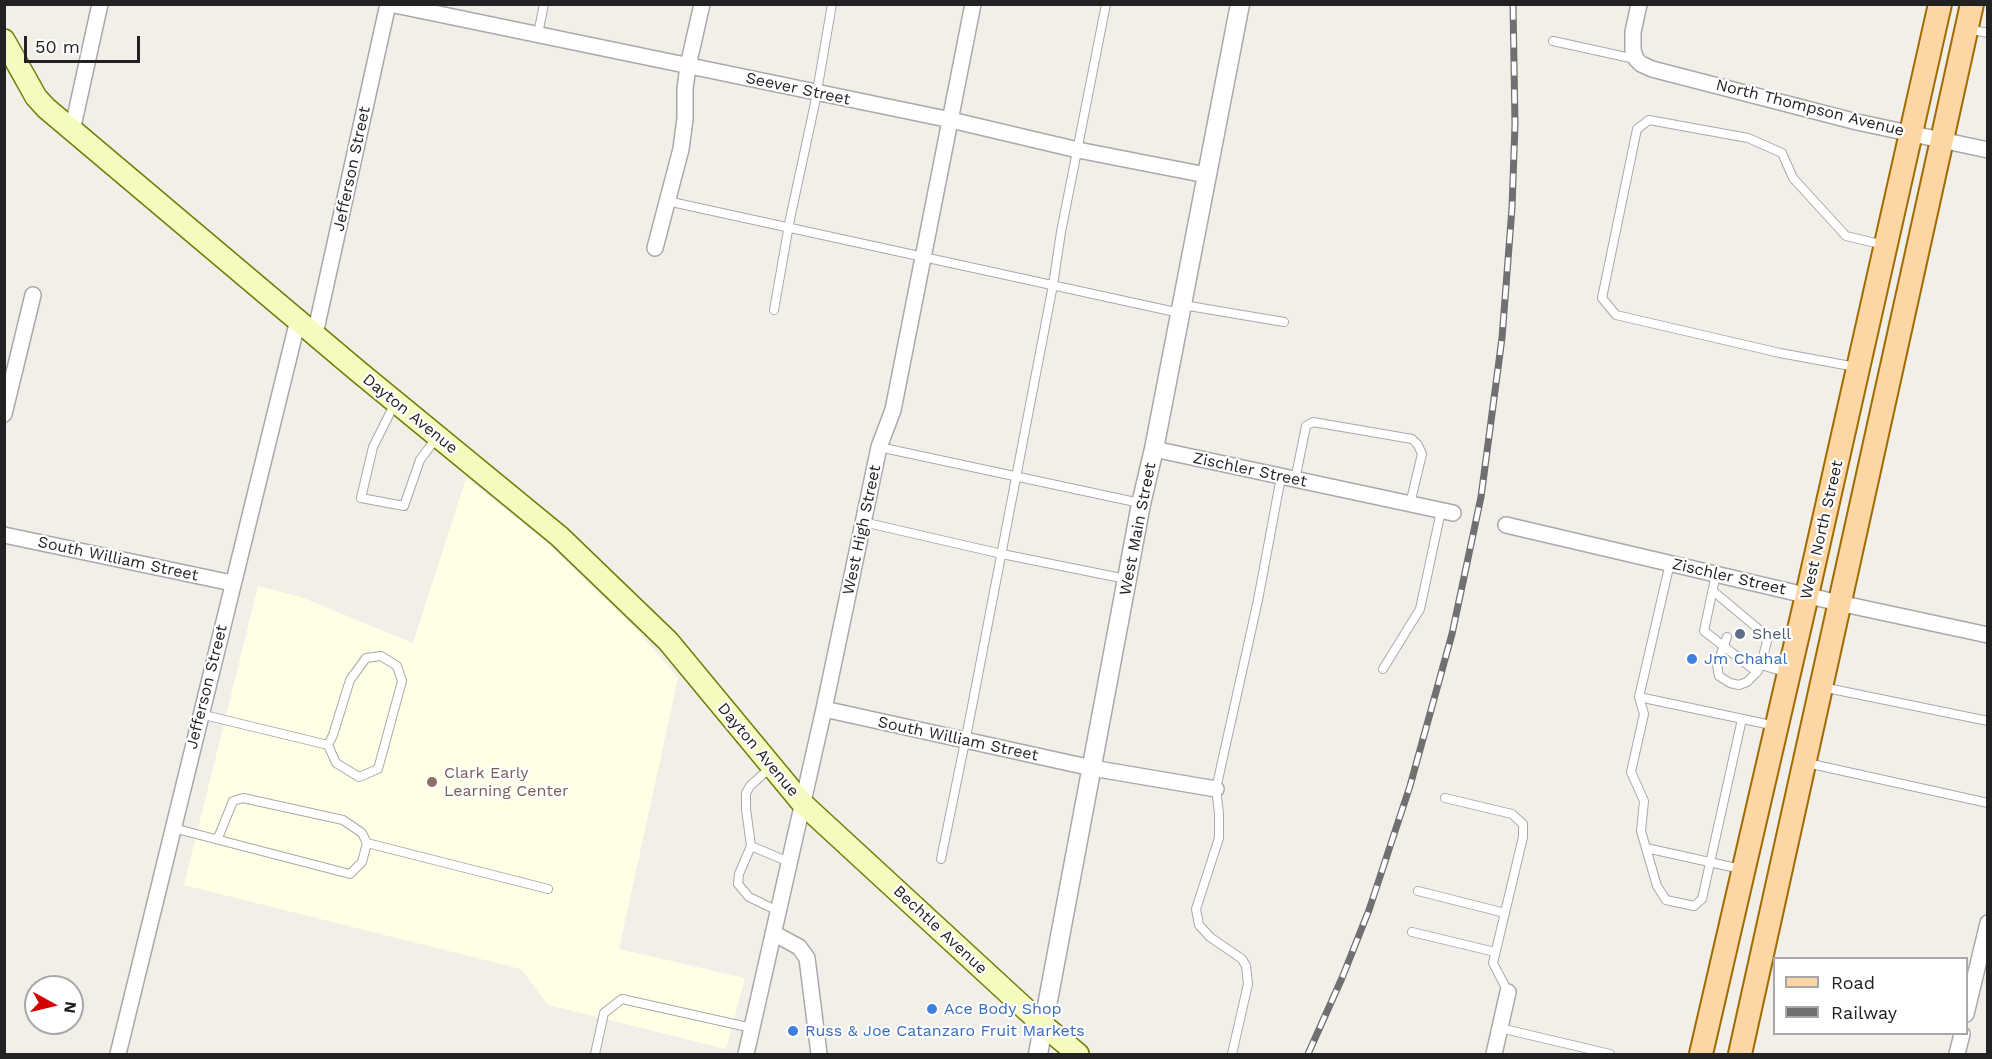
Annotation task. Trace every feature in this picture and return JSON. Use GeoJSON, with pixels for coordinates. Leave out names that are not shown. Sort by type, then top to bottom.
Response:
{"type":"FeatureCollection","features":[{"type":"Feature","properties":{"kind":"main road","name":"West North Street"},"geometry":{"type":"LineString","coordinates":[[1701,1054],[1790,673],[1940,4]]}},
{"type":"Feature","properties":{"kind":"main road","name":"West North Street"},"geometry":{"type":"LineString","coordinates":[[1740,1054],[1943,141],[1977,31],[1972,4]]}},
{"type":"Feature","properties":{"kind":"main road","name":"Dayton Avenue"},"geometry":{"type":"LineString","coordinates":[[4,40],[36,97],[46,108],[395,402],[559,536],[668,641],[803,804]]}},
{"type":"Feature","properties":{"kind":"main road","name":"Bechtle Avenue"},"geometry":{"type":"LineString","coordinates":[[803,804],[1043,1025],[1078,1054]]}},
{"type":"Feature","properties":{"kind":"street"},"geometry":{"type":"LineString","coordinates":[[72,131],[100,4]]}},
{"type":"Feature","properties":{"kind":"street","name":"Seever Street"},"geometry":{"type":"LineString","coordinates":[[389,4],[1206,175]]}},
{"type":"Feature","properties":{"kind":"street","name":"Jefferson Street"},"geometry":{"type":"LineString","coordinates":[[315,334],[389,4]]}},
{"type":"Feature","properties":{"kind":"street"},"geometry":{"type":"LineString","coordinates":[[655,248],[681,149],[688,66],[702,4]]}},
{"type":"Feature","properties":{"kind":"street","name":"West High Street"},"geometry":{"type":"LineString","coordinates":[[746,1054],[824,709],[879,447],[893,410],[974,4]]}},
{"type":"Feature","properties":{"kind":"street","name":"West Main Street"},"geometry":{"type":"LineString","coordinates":[[1038,1054],[1141,504],[1154,450],[1240,4]]}},
{"type":"Feature","properties":{"kind":"street"},"geometry":{"type":"LineString","coordinates":[[1636,59],[1633,50],[1633,32],[1639,4]]}},
{"type":"Feature","properties":{"kind":"street","name":"North Thompson Avenue"},"geometry":{"type":"LineString","coordinates":[[1636,59],[1652,69],[1857,122],[1988,150]]}},
{"type":"Feature","properties":{"kind":"street"},"geometry":{"type":"LineString","coordinates":[[4,414],[33,295]]}},
{"type":"Feature","properties":{"kind":"street","name":"Jefferson Street"},"geometry":{"type":"LineString","coordinates":[[118,1054],[298,320]]}},
{"type":"Feature","properties":{"kind":"street","name":"Zischler Street"},"geometry":{"type":"LineString","coordinates":[[1154,450],[1447,512]]}},
{"type":"Feature","properties":{"kind":"street","name":"Zischler Street"},"geometry":{"type":"LineString","coordinates":[[1506,525],[1839,603],[1988,635]]}},
{"type":"Feature","properties":{"kind":"street","name":"South William Street"},"geometry":{"type":"LineString","coordinates":[[4,535],[232,583]]}},
{"type":"Feature","properties":{"kind":"street","name":"South William Street"},"geometry":{"type":"LineString","coordinates":[[824,709],[1092,768],[1216,789]]}},
{"type":"Feature","properties":{"kind":"street"},"geometry":{"type":"LineString","coordinates":[[1968,1008],[1983,964],[1988,923]]}},
{"type":"Feature","properties":{"kind":"street"},"geometry":{"type":"LineString","coordinates":[[773,933],[799,947],[807,958],[819,1054]]}},
{"type":"Feature","properties":{"kind":"street"},"geometry":{"type":"LineString","coordinates":[[1494,1054],[1508,992]]}},
{"type":"Feature","properties":{"kind":"street"},"geometry":{"type":"LineString","coordinates":[[1957,1054],[1962,1035]]}},
{"type":"Feature","properties":{"kind":"lane"},"geometry":{"type":"LineString","coordinates":[[538,34],[544,4]]}},
{"type":"Feature","properties":{"kind":"lane"},"geometry":{"type":"LineString","coordinates":[[774,310],[832,4]]}},
{"type":"Feature","properties":{"kind":"lane"},"geometry":{"type":"LineString","coordinates":[[941,859],[1002,554],[1061,232],[1106,4]]}},
{"type":"Feature","properties":{"kind":"lane"},"geometry":{"type":"LineString","coordinates":[[1553,41],[1636,59]]}},
{"type":"Feature","properties":{"kind":"lane"},"geometry":{"type":"LineString","coordinates":[[1858,368],[1616,315],[1602,298],[1637,129],[1648,120],[1748,138],[1782,153],[1793,178],[1846,236],[1886,245]]}},
{"type":"Feature","properties":{"kind":"lane"},"geometry":{"type":"LineString","coordinates":[[668,201],[1053,285],[1181,309],[1284,322]]}},
{"type":"Feature","properties":{"kind":"lane"},"geometry":{"type":"LineString","coordinates":[[395,402],[373,447],[361,498],[404,506],[420,460],[437,436]]}},
{"type":"Feature","properties":{"kind":"lane"},"geometry":{"type":"LineString","coordinates":[[1232,1054],[1248,984],[1246,966],[1242,959],[1210,937],[1199,925],[1196,909],[1219,838],[1220,813],[1216,789],[1258,600],[1288,478],[1306,426],[1313,422],[1412,439],[1422,454],[1410,504]]}},
{"type":"Feature","properties":{"kind":"lane"},"geometry":{"type":"LineString","coordinates":[[879,447],[1141,504]]}},
{"type":"Feature","properties":{"kind":"lane"},"geometry":{"type":"LineString","coordinates":[[1383,669],[1420,609],[1447,512]]}},
{"type":"Feature","properties":{"kind":"lane"},"geometry":{"type":"LineString","coordinates":[[863,522],[1002,554],[1127,579]]}},
{"type":"Feature","properties":{"kind":"lane"},"geometry":{"type":"LineString","coordinates":[[1670,563],[1639,697],[1644,714],[1631,772],[1644,801],[1641,831],[1657,886],[1666,900],[1694,906],[1702,899],[1742,719]]}},
{"type":"Feature","properties":{"kind":"lane"},"geometry":{"type":"LineString","coordinates":[[1716,574],[1704,631],[1759,669],[1790,673]]}},
{"type":"Feature","properties":{"kind":"lane"},"geometry":{"type":"LineString","coordinates":[[1713,591],[1750,628],[1768,637],[1759,669],[1747,682],[1738,685],[1719,676],[1717,665],[1727,637]]}},
{"type":"Feature","properties":{"kind":"lane"},"geometry":{"type":"LineString","coordinates":[[381,656],[397,666],[402,681],[378,769],[359,777],[336,763],[328,746],[350,680],[366,658],[381,656]]}},
{"type":"Feature","properties":{"kind":"lane"},"geometry":{"type":"LineString","coordinates":[[1821,686],[1988,721]]}},
{"type":"Feature","properties":{"kind":"lane"},"geometry":{"type":"LineString","coordinates":[[1639,697],[1777,726]]}},
{"type":"Feature","properties":{"kind":"lane"},"geometry":{"type":"LineString","coordinates":[[200,714],[328,746]]}},
{"type":"Feature","properties":{"kind":"lane"},"geometry":{"type":"LineString","coordinates":[[1804,762],[1988,803]]}},
{"type":"Feature","properties":{"kind":"lane"},"geometry":{"type":"LineString","coordinates":[[772,766],[750,786],[746,793],[751,846],[739,874],[738,884],[749,897],[778,911]]}},
{"type":"Feature","properties":{"kind":"lane"},"geometry":{"type":"LineString","coordinates":[[218,838],[233,801],[243,798],[343,820],[362,833],[368,843],[548,889]]}},
{"type":"Feature","properties":{"kind":"lane"},"geometry":{"type":"LineString","coordinates":[[1445,798],[1512,814],[1523,824],[1523,837],[1493,963],[1508,992]]}},
{"type":"Feature","properties":{"kind":"lane"},"geometry":{"type":"LineString","coordinates":[[173,828],[350,874],[362,862],[368,843]]}},
{"type":"Feature","properties":{"kind":"lane"},"geometry":{"type":"LineString","coordinates":[[751,846],[789,862]]}},
{"type":"Feature","properties":{"kind":"lane"},"geometry":{"type":"LineString","coordinates":[[1646,848],[1744,869]]}},
{"type":"Feature","properties":{"kind":"lane"},"geometry":{"type":"LineString","coordinates":[[1418,891],[1505,913]]}},
{"type":"Feature","properties":{"kind":"lane"},"geometry":{"type":"LineString","coordinates":[[1412,932],[1496,952]]}},
{"type":"Feature","properties":{"kind":"lane"},"geometry":{"type":"LineString","coordinates":[[595,1054],[604,1013],[622,999],[752,1028]]}},
{"type":"Feature","properties":{"kind":"lane"},"geometry":{"type":"LineString","coordinates":[[1500,1028],[1610,1054]]}},
{"type":"Feature","properties":{"kind":"shaded area","name":"Clark Early Learning Center"},"geometry":{"type":"Polygon","coordinates":[[[466,478],[546,542],[636,629],[678,678],[619,949],[745,978],[726,1049],[548,1005],[521,969],[184,885],[258,586],[301,597],[413,643],[466,478]]]}},
{"type":"Feature","properties":{"kind":"railway"},"geometry":{"type":"LineString","coordinates":[[1308,1054],[1369,910],[1410,786],[1452,634],[1481,497],[1502,338],[1512,208],[1515,124],[1513,4]]}},
{"type":"Feature","properties":{"kind":"place","name":"Shell"},"geometry":{"type":"Point","coordinates":[1740,634]}},
{"type":"Feature","properties":{"kind":"place","name":"Jm Chahal"},"geometry":{"type":"Point","coordinates":[1692,659]}},
{"type":"Feature","properties":{"kind":"place","name":"Clark Early Learning Center"},"geometry":{"type":"Point","coordinates":[432,782]}},
{"type":"Feature","properties":{"kind":"place","name":"Ace Body Shop"},"geometry":{"type":"Point","coordinates":[932,1009]}},
{"type":"Feature","properties":{"kind":"place","name":"Russ & Joe Catanzaro Fruit Markets"},"geometry":{"type":"Point","coordinates":[793,1031]}}]}
